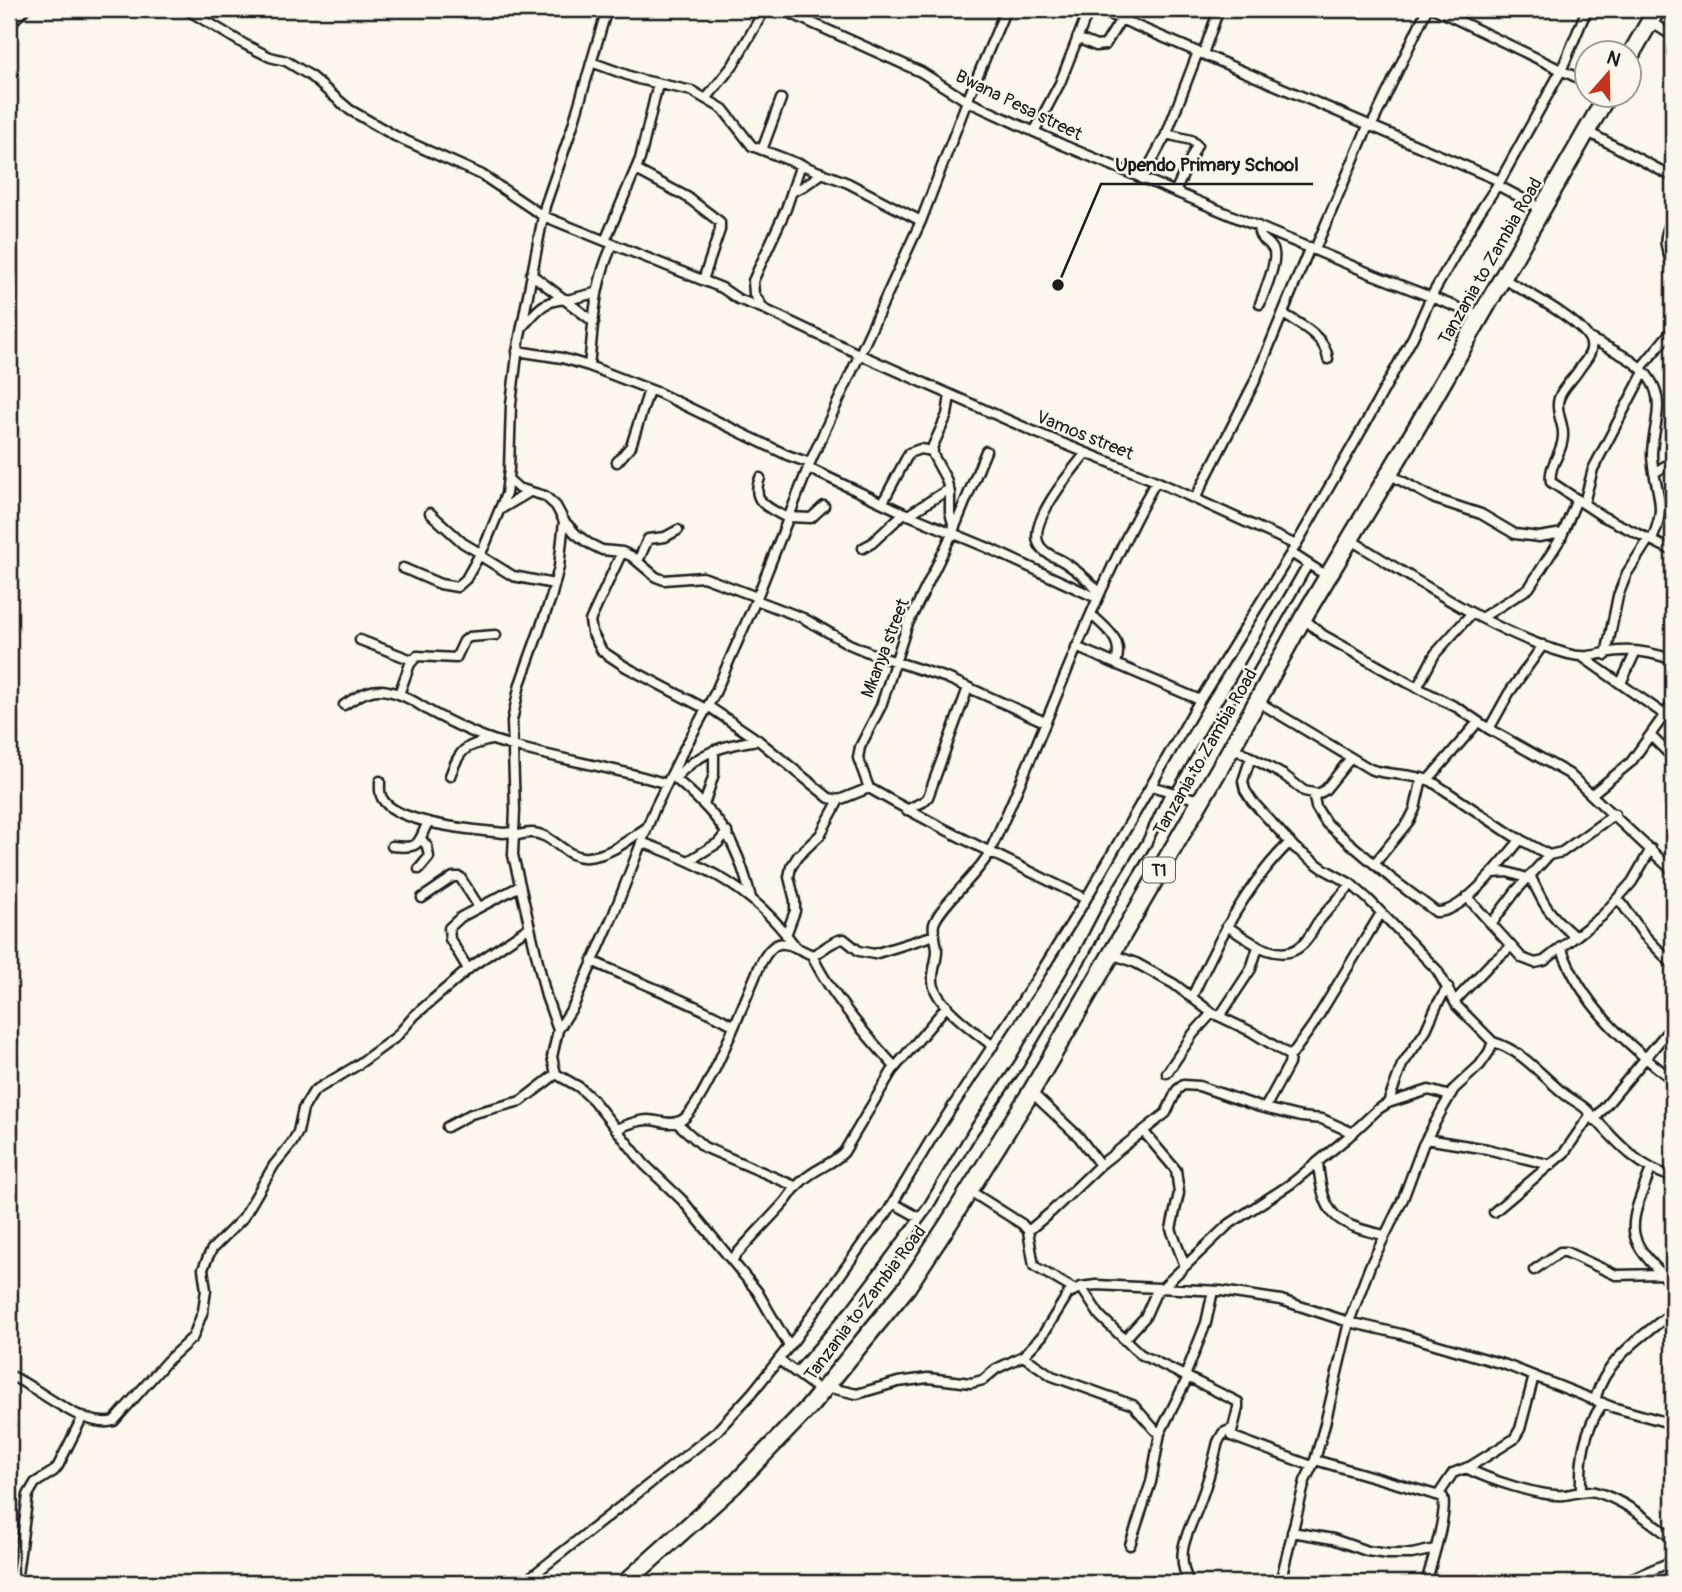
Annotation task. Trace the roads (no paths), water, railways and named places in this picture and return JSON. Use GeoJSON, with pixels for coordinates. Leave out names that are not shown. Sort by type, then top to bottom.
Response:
{"type":"FeatureCollection","features":[{"type":"Feature","properties":{"kind":"highway"},"geometry":{"type":"LineString","coordinates":[[1640,38],[1653,15]]}},
{"type":"Feature","properties":{"kind":"highway","name":"Tanzania to Zambia Road"},"geometry":{"type":"LineString","coordinates":[[625,1583],[733,1485],[824,1389],[907,1287],[1031,1092],[1599,108]]}},
{"type":"Feature","properties":{"kind":"street"},"geometry":{"type":"LineString","coordinates":[[9,25],[25,9]]}},
{"type":"Feature","properties":{"kind":"street","name":"Vamos street"},"geometry":{"type":"LineString","coordinates":[[186,9],[244,44],[270,57],[286,61],[309,75],[350,110],[395,136],[482,175],[543,216],[722,288],[738,299],[950,395],[1156,481],[1296,545]]}},
{"type":"Feature","properties":{"kind":"street"},"geometry":{"type":"LineString","coordinates":[[403,568],[440,584],[457,587],[466,579],[480,554],[500,509],[508,479],[510,404],[517,351],[543,216],[607,9]]}},
{"type":"Feature","properties":{"kind":"street"},"geometry":{"type":"LineString","coordinates":[[706,99],[733,65],[765,9]]}},
{"type":"Feature","properties":{"kind":"street","name":"Bwana Pesa street"},"geometry":{"type":"LineString","coordinates":[[781,9],[799,12],[921,72],[967,101],[1034,132],[1142,179],[1480,316]]}},
{"type":"Feature","properties":{"kind":"street"},"geometry":{"type":"LineString","coordinates":[[673,776],[707,708],[756,598],[809,465],[921,221],[1006,9]]}},
{"type":"Feature","properties":{"kind":"street"},"geometry":{"type":"LineString","coordinates":[[1034,132],[1060,83],[1089,9]]}},
{"type":"Feature","properties":{"kind":"street"},"geometry":{"type":"LineString","coordinates":[[1097,9],[1498,183],[1542,209]]}},
{"type":"Feature","properties":{"kind":"street"},"geometry":{"type":"LineString","coordinates":[[1142,179],[1166,134],[1219,9]]}},
{"type":"Feature","properties":{"kind":"street"},"geometry":{"type":"LineString","coordinates":[[1195,499],[1254,383],[1369,126],[1427,9]]}},
{"type":"Feature","properties":{"kind":"street"},"geometry":{"type":"LineString","coordinates":[[1435,9],[1574,76]]}},
{"type":"Feature","properties":{"kind":"street"},"geometry":{"type":"LineString","coordinates":[[523,1583],[717,1431],[779,1360],[893,1203],[1086,899],[1200,700],[1296,545],[1396,369],[1432,297],[1562,69],[1587,9]]}},
{"type":"Feature","properties":{"kind":"street"},"geometry":{"type":"LineString","coordinates":[[1653,15],[1673,36]]}},
{"type":"Feature","properties":{"kind":"street"},"geometry":{"type":"LineString","coordinates":[[1077,38],[1096,46],[1105,45],[1121,19]]}},
{"type":"Feature","properties":{"kind":"street"},"geometry":{"type":"LineString","coordinates":[[591,62],[658,84],[692,91],[723,109],[752,146],[881,198],[921,221]]}},
{"type":"Feature","properties":{"kind":"street"},"geometry":{"type":"LineString","coordinates":[[589,366],[596,293],[609,243],[636,170],[658,84]]}},
{"type":"Feature","properties":{"kind":"street"},"geometry":{"type":"LineString","coordinates":[[762,149],[781,99]]}},
{"type":"Feature","properties":{"kind":"street"},"geometry":{"type":"LineString","coordinates":[[1586,131],[1673,177]]}},
{"type":"Feature","properties":{"kind":"street"},"geometry":{"type":"LineString","coordinates":[[1166,134],[1191,140],[1198,145],[1175,192]]}},
{"type":"Feature","properties":{"kind":"street"},"geometry":{"type":"LineString","coordinates":[[764,309],[754,294],[752,281],[775,236],[801,164]]}},
{"type":"Feature","properties":{"kind":"street"},"geometry":{"type":"LineString","coordinates":[[636,170],[687,197],[720,222],[720,230],[703,280]]}},
{"type":"Feature","properties":{"kind":"street"},"geometry":{"type":"LineString","coordinates":[[792,192],[823,173]]}},
{"type":"Feature","properties":{"kind":"street"},"geometry":{"type":"LineString","coordinates":[[1673,218],[1664,237],[1673,266]]}},
{"type":"Feature","properties":{"kind":"street"},"geometry":{"type":"LineString","coordinates":[[1258,226],[1260,237],[1270,245],[1274,253],[1260,304]]}},
{"type":"Feature","properties":{"kind":"street"},"geometry":{"type":"LineString","coordinates":[[531,274],[594,322]]}},
{"type":"Feature","properties":{"kind":"street"},"geometry":{"type":"LineString","coordinates":[[1502,278],[1580,325],[1589,338],[1642,370],[1657,394],[1659,409],[1653,440],[1654,473],[1660,508],[1658,523],[1627,573],[1618,596],[1606,654]]}},
{"type":"Feature","properties":{"kind":"street"},"geometry":{"type":"LineString","coordinates":[[522,327],[548,302],[596,293]]}},
{"type":"Feature","properties":{"kind":"street"},"geometry":{"type":"LineString","coordinates":[[1283,314],[1315,336],[1327,351],[1328,359]]}},
{"type":"Feature","properties":{"kind":"street"},"geometry":{"type":"LineString","coordinates":[[1481,618],[1529,588],[1581,501],[1593,469],[1642,370],[1673,329]]}},
{"type":"Feature","properties":{"kind":"street"},"geometry":{"type":"LineString","coordinates":[[1589,338],[1591,349],[1587,358],[1560,396],[1558,405],[1564,437],[1550,475],[1551,482],[1602,516],[1673,551]]}},
{"type":"Feature","properties":{"kind":"street"},"geometry":{"type":"LineString","coordinates":[[517,351],[562,358],[649,390],[710,416],[906,514],[953,531],[1098,595]]}},
{"type":"Feature","properties":{"kind":"street"},"geometry":{"type":"LineString","coordinates":[[617,462],[631,446],[649,390]]}},
{"type":"Feature","properties":{"kind":"street"},"geometry":{"type":"LineString","coordinates":[[950,395],[947,415],[933,451],[949,489],[953,531]]}},
{"type":"Feature","properties":{"kind":"street"},"geometry":{"type":"LineString","coordinates":[[883,502],[909,453],[920,449],[933,451]]}},
{"type":"Feature","properties":{"kind":"street","name":"Mkanya street"},"geometry":{"type":"LineString","coordinates":[[869,788],[858,758],[860,747],[881,706],[907,626],[953,531],[986,451]]}},
{"type":"Feature","properties":{"kind":"street"},"geometry":{"type":"LineString","coordinates":[[1086,453],[1053,495],[1043,516],[1038,540],[1044,550],[1066,563],[1098,595]]}},
{"type":"Feature","properties":{"kind":"street"},"geometry":{"type":"LineString","coordinates":[[1654,473],[1673,461]]}},
{"type":"Feature","properties":{"kind":"street"},"geometry":{"type":"LineString","coordinates":[[1389,474],[1435,499],[1481,514],[1515,534],[1539,537],[1563,533]]}},
{"type":"Feature","properties":{"kind":"street"},"geometry":{"type":"LineString","coordinates":[[760,478],[756,495],[788,518],[811,518],[824,506]]}},
{"type":"Feature","properties":{"kind":"street"},"geometry":{"type":"LineString","coordinates":[[508,479],[517,488],[545,496],[556,506],[564,521],[588,543],[602,550],[622,552],[664,580],[703,577],[803,618],[849,644],[947,678],[1045,722]]}},
{"type":"Feature","properties":{"kind":"street"},"geometry":{"type":"LineString","coordinates":[[993,1046],[961,1020],[934,991],[932,979],[937,950],[934,925],[989,853],[1098,595],[1136,515],[1156,481]]}},
{"type":"Feature","properties":{"kind":"street"},"geometry":{"type":"LineString","coordinates":[[863,548],[906,514],[949,489]]}},
{"type":"Feature","properties":{"kind":"street"},"geometry":{"type":"LineString","coordinates":[[500,509],[528,493]]}},
{"type":"Feature","properties":{"kind":"street"},"geometry":{"type":"LineString","coordinates":[[430,513],[463,543],[513,576],[555,584]]}},
{"type":"Feature","properties":{"kind":"street"},"geometry":{"type":"LineString","coordinates":[[558,1030],[528,928],[513,855],[512,721],[520,684],[555,584],[564,521]]}},
{"type":"Feature","properties":{"kind":"street"},"geometry":{"type":"LineString","coordinates":[[638,561],[648,539],[665,537],[678,530]]}},
{"type":"Feature","properties":{"kind":"street"},"geometry":{"type":"LineString","coordinates":[[1349,539],[1471,614],[1566,654],[1584,658],[1665,715]]}},
{"type":"Feature","properties":{"kind":"street"},"geometry":{"type":"LineString","coordinates":[[622,552],[590,621],[602,651],[626,667],[707,708],[758,740],[829,798],[839,800],[869,788],[989,853],[1047,878],[1086,899]]}},
{"type":"Feature","properties":{"kind":"street"},"geometry":{"type":"LineString","coordinates":[[1291,553],[1327,576]]}},
{"type":"Feature","properties":{"kind":"street"},"geometry":{"type":"LineString","coordinates":[[797,1372],[853,1307],[920,1218],[972,1133],[1019,1064],[1084,954],[1172,794],[1308,564]]}},
{"type":"Feature","properties":{"kind":"street"},"geometry":{"type":"LineString","coordinates":[[1091,614],[1116,639],[1119,647],[1116,663]]}},
{"type":"Feature","properties":{"kind":"street"},"geometry":{"type":"LineString","coordinates":[[1418,688],[1435,654],[1471,614]]}},
{"type":"Feature","properties":{"kind":"street"},"geometry":{"type":"LineString","coordinates":[[1303,618],[1323,635],[1458,708],[1489,729],[1569,774],[1615,814],[1673,871]]}},
{"type":"Feature","properties":{"kind":"street"},"geometry":{"type":"LineString","coordinates":[[399,694],[412,660],[417,656],[456,658],[468,637],[496,635]]}},
{"type":"Feature","properties":{"kind":"street"},"geometry":{"type":"LineString","coordinates":[[360,640],[412,660]]}},
{"type":"Feature","properties":{"kind":"street"},"geometry":{"type":"LineString","coordinates":[[1489,729],[1509,693],[1543,645]]}},
{"type":"Feature","properties":{"kind":"street"},"geometry":{"type":"LineString","coordinates":[[1076,647],[1200,700]]}},
{"type":"Feature","properties":{"kind":"street"},"geometry":{"type":"LineString","coordinates":[[1584,658],[1620,651],[1673,660]]}},
{"type":"Feature","properties":{"kind":"street"},"geometry":{"type":"LineString","coordinates":[[1621,683],[1634,653]]}},
{"type":"Feature","properties":{"kind":"street"},"geometry":{"type":"LineString","coordinates":[[906,810],[928,797],[968,688]]}},
{"type":"Feature","properties":{"kind":"street"},"geometry":{"type":"LineString","coordinates":[[344,705],[362,693],[378,690],[399,694],[491,740],[570,762],[667,783]]}},
{"type":"Feature","properties":{"kind":"street"},"geometry":{"type":"LineString","coordinates":[[1257,701],[1350,759],[1385,774],[1425,778],[1549,855]]}},
{"type":"Feature","properties":{"kind":"street"},"geometry":{"type":"LineString","coordinates":[[1592,793],[1631,762],[1673,703]]}},
{"type":"Feature","properties":{"kind":"street"},"geometry":{"type":"LineString","coordinates":[[1375,863],[1409,821],[1425,778],[1478,722]]}},
{"type":"Feature","properties":{"kind":"street"},"geometry":{"type":"LineString","coordinates":[[1651,736],[1673,758]]}},
{"type":"Feature","properties":{"kind":"street"},"geometry":{"type":"LineString","coordinates":[[450,776],[463,748],[491,740]]}},
{"type":"Feature","properties":{"kind":"street"},"geometry":{"type":"LineString","coordinates":[[758,740],[714,750],[687,765],[667,783],[574,1005],[558,1030],[552,1057],[556,1074],[579,1087],[593,1100],[644,1164],[682,1200],[732,1260],[757,1291],[789,1346]]}},
{"type":"Feature","properties":{"kind":"street"},"geometry":{"type":"LineString","coordinates":[[1232,747],[1284,776],[1304,791],[1318,794],[1325,790],[1350,759]]}},
{"type":"Feature","properties":{"kind":"street"},"geometry":{"type":"LineString","coordinates":[[704,805],[714,774],[714,750]]}},
{"type":"Feature","properties":{"kind":"street"},"geometry":{"type":"LineString","coordinates":[[1251,757],[1243,781],[1245,790],[1290,842],[1306,857],[1351,884],[1381,913],[1437,970],[1455,1001],[1493,1042],[1519,1053],[1592,1117],[1622,1148],[1651,1169],[1673,1177]]}},
{"type":"Feature","properties":{"kind":"street"},"geometry":{"type":"LineString","coordinates":[[673,776],[704,805],[727,832],[740,856],[751,898]]}},
{"type":"Feature","properties":{"kind":"street"},"geometry":{"type":"LineString","coordinates":[[380,781],[382,797],[386,803],[402,813],[428,822],[503,833],[543,835],[575,856],[588,858],[612,851],[647,828]]}},
{"type":"Feature","properties":{"kind":"street"},"geometry":{"type":"LineString","coordinates":[[1151,786],[1199,800]]}},
{"type":"Feature","properties":{"kind":"street"},"geometry":{"type":"LineString","coordinates":[[1313,793],[1316,807],[1326,822],[1436,912],[1449,910],[1467,897],[1493,873],[1521,839]]}},
{"type":"Feature","properties":{"kind":"street"},"geometry":{"type":"LineString","coordinates":[[786,935],[795,911],[789,877],[791,867],[798,856],[820,835],[839,800]]}},
{"type":"Feature","properties":{"kind":"street"},"geometry":{"type":"LineString","coordinates":[[1491,924],[1549,855],[1562,852],[1615,814]]}},
{"type":"Feature","properties":{"kind":"street"},"geometry":{"type":"LineString","coordinates":[[392,846],[411,846],[422,840],[428,822]]}},
{"type":"Feature","properties":{"kind":"street"},"geometry":{"type":"LineString","coordinates":[[690,860],[718,843],[727,832]]}},
{"type":"Feature","properties":{"kind":"street"},"geometry":{"type":"LineString","coordinates":[[419,869],[429,857],[429,850],[422,840]]}},
{"type":"Feature","properties":{"kind":"street"},"geometry":{"type":"LineString","coordinates":[[642,842],[690,860],[737,886],[795,947]]}},
{"type":"Feature","properties":{"kind":"street"},"geometry":{"type":"LineString","coordinates":[[1192,997],[1203,969],[1252,884],[1290,842]]}},
{"type":"Feature","properties":{"kind":"street"},"geometry":{"type":"LineString","coordinates":[[1467,897],[1522,958],[1535,963],[1544,961],[1602,916],[1632,882],[1651,849]]}},
{"type":"Feature","properties":{"kind":"street"},"geometry":{"type":"LineString","coordinates":[[1493,873],[1507,872],[1529,876]]}},
{"type":"Feature","properties":{"kind":"street"},"geometry":{"type":"LineString","coordinates":[[1529,876],[1547,909],[1574,936]]}},
{"type":"Feature","properties":{"kind":"street"},"geometry":{"type":"LineString","coordinates":[[422,898],[453,877],[460,877],[479,907]]}},
{"type":"Feature","properties":{"kind":"street"},"geometry":{"type":"LineString","coordinates":[[1227,926],[1258,947],[1287,952],[1300,948],[1320,919],[1351,884]]}},
{"type":"Feature","properties":{"kind":"street"},"geometry":{"type":"LineString","coordinates":[[468,969],[453,946],[448,931],[461,917],[520,886]]}},
{"type":"Feature","properties":{"kind":"street"},"geometry":{"type":"LineString","coordinates":[[1618,898],[1644,935],[1672,962]]}},
{"type":"Feature","properties":{"kind":"street"},"geometry":{"type":"LineString","coordinates":[[1265,1108],[1289,1064],[1290,1057],[1313,1025],[1381,913]]}},
{"type":"Feature","properties":{"kind":"street"},"geometry":{"type":"LineString","coordinates":[[9,1375],[83,1416],[100,1423],[114,1421],[167,1361],[193,1337],[203,1311],[206,1290],[203,1269],[208,1257],[212,1249],[243,1218],[274,1166],[292,1143],[298,1132],[303,1109],[314,1091],[356,1066],[396,1037],[415,1015],[468,969],[528,928]]}},
{"type":"Feature","properties":{"kind":"street"},"geometry":{"type":"LineString","coordinates":[[812,955],[836,939],[844,939],[859,951],[874,954],[935,934]]}},
{"type":"Feature","properties":{"kind":"street"},"geometry":{"type":"LineString","coordinates":[[616,1129],[647,1120],[676,1122],[690,1114],[718,1065],[733,1025],[768,951],[775,944],[784,942],[812,955],[818,968],[854,1019],[895,1067]]}},
{"type":"Feature","properties":{"kind":"street"},"geometry":{"type":"LineString","coordinates":[[1167,1073],[1194,1034],[1216,1014],[1251,969],[1258,947]]}},
{"type":"Feature","properties":{"kind":"street"},"geometry":{"type":"LineString","coordinates":[[1455,1001],[1490,964],[1511,947]]}},
{"type":"Feature","properties":{"kind":"street"},"geometry":{"type":"LineString","coordinates":[[1562,947],[1569,968],[1582,992],[1612,1029],[1673,1080]]}},
{"type":"Feature","properties":{"kind":"street"},"geometry":{"type":"LineString","coordinates":[[1111,954],[1136,962],[1174,984],[1216,1014],[1252,1032],[1290,1057]]}},
{"type":"Feature","properties":{"kind":"street"},"geometry":{"type":"LineString","coordinates":[[592,961],[690,1002],[733,1025]]}},
{"type":"Feature","properties":{"kind":"street"},"geometry":{"type":"LineString","coordinates":[[1388,1103],[1402,1065],[1425,1032],[1448,987]]}},
{"type":"Feature","properties":{"kind":"street"},"geometry":{"type":"LineString","coordinates":[[732,1260],[812,1172],[844,1152],[895,1067],[947,1006]]}},
{"type":"Feature","properties":{"kind":"street"},"geometry":{"type":"LineString","coordinates":[[1494,1212],[1564,1153],[1673,1025]]}},
{"type":"Feature","properties":{"kind":"street"},"geometry":{"type":"LineString","coordinates":[[1280,1583],[1349,1322],[1426,1139],[1450,1096],[1466,1076],[1480,1065],[1493,1042]]}},
{"type":"Feature","properties":{"kind":"street"},"geometry":{"type":"LineString","coordinates":[[447,1127],[471,1114],[521,1101],[556,1074]]}},
{"type":"Feature","properties":{"kind":"street"},"geometry":{"type":"LineString","coordinates":[[1028,1231],[1052,1212],[1100,1164],[1166,1113],[1177,1090],[1190,1084],[1265,1108],[1322,1119],[1353,1133]]}},
{"type":"Feature","properties":{"kind":"street"},"geometry":{"type":"LineString","coordinates":[[1124,1340],[1145,1317],[1160,1289],[1228,1225],[1318,1163],[1377,1110],[1388,1103],[1429,1090],[1450,1096]]}},
{"type":"Feature","properties":{"kind":"street"},"geometry":{"type":"LineString","coordinates":[[1031,1092],[1065,1123],[1100,1164]]}},
{"type":"Feature","properties":{"kind":"street"},"geometry":{"type":"LineString","coordinates":[[676,1122],[704,1147],[797,1187]]}},
{"type":"Feature","properties":{"kind":"street"},"geometry":{"type":"LineString","coordinates":[[1143,1131],[1176,1170],[1179,1193],[1171,1229],[1185,1266]]}},
{"type":"Feature","properties":{"kind":"street"},"geometry":{"type":"LineString","coordinates":[[1426,1139],[1487,1149],[1550,1165]]}},
{"type":"Feature","properties":{"kind":"street"},"geometry":{"type":"LineString","coordinates":[[1318,1163],[1325,1201],[1334,1217],[1350,1226],[1384,1235]]}},
{"type":"Feature","properties":{"kind":"street"},"geometry":{"type":"LineString","coordinates":[[1651,1169],[1637,1203],[1634,1228],[1636,1241],[1643,1255],[1673,1285]]}},
{"type":"Feature","properties":{"kind":"street"},"geometry":{"type":"LineString","coordinates":[[970,1191],[1006,1212],[1028,1231],[1034,1266],[1078,1288],[1100,1316],[1140,1354],[1238,1402],[1230,1434],[1233,1437],[1313,1463],[1443,1497],[1445,1502],[1426,1583]]}},
{"type":"Feature","properties":{"kind":"street"},"geometry":{"type":"LineString","coordinates":[[893,1203],[920,1218]]}},
{"type":"Feature","properties":{"kind":"street"},"geometry":{"type":"LineString","coordinates":[[1534,1270],[1560,1252],[1566,1252],[1616,1275],[1661,1274]]}},
{"type":"Feature","properties":{"kind":"street"},"geometry":{"type":"LineString","coordinates":[[779,1360],[824,1389],[857,1394],[898,1381],[928,1378],[971,1383],[983,1380],[1023,1356],[1042,1336],[1068,1294],[1078,1288],[1096,1285],[1213,1291],[1281,1300],[1349,1322],[1506,1364],[1599,1401],[1673,1423]]}},
{"type":"Feature","properties":{"kind":"street"},"geometry":{"type":"LineString","coordinates":[[1130,1545],[1151,1482],[1160,1433],[1206,1323],[1213,1291]]}},
{"type":"Feature","properties":{"kind":"street"},"geometry":{"type":"LineString","coordinates":[[1581,1491],[1582,1447],[1599,1401],[1606,1371],[1673,1312]]}},
{"type":"Feature","properties":{"kind":"street"},"geometry":{"type":"LineString","coordinates":[[1023,1356],[1052,1376],[1133,1405],[1154,1430],[1160,1433]]}},
{"type":"Feature","properties":{"kind":"street"},"geometry":{"type":"LineString","coordinates":[[1439,1494],[1453,1474],[1514,1439],[1520,1430],[1534,1376]]}},
{"type":"Feature","properties":{"kind":"street"},"geometry":{"type":"LineString","coordinates":[[16,1582],[31,1487],[58,1466],[83,1416]]}},
{"type":"Feature","properties":{"kind":"street"},"geometry":{"type":"LineString","coordinates":[[1189,1583],[1182,1566],[1186,1535],[1199,1507],[1218,1441],[1223,1433],[1232,1429]]}},
{"type":"Feature","properties":{"kind":"street"},"geometry":{"type":"LineString","coordinates":[[1466,1468],[1486,1479],[1542,1493],[1600,1493],[1628,1507],[1673,1539]]}},
{"type":"Feature","properties":{"kind":"street"},"geometry":{"type":"LineString","coordinates":[[1292,1532],[1333,1539],[1367,1551],[1388,1554],[1412,1554],[1435,1549]]}},
{"type":"Feature","properties":{"kind":"street"},"geometry":{"type":"LineString","coordinates":[[1621,1583],[1673,1561],[1671,1583]]}},
{"type":"Feature","properties":{"kind":"place","name":"Upendo Primary School"},"geometry":{"type":"Point","coordinates":[1058,285]}}]}
